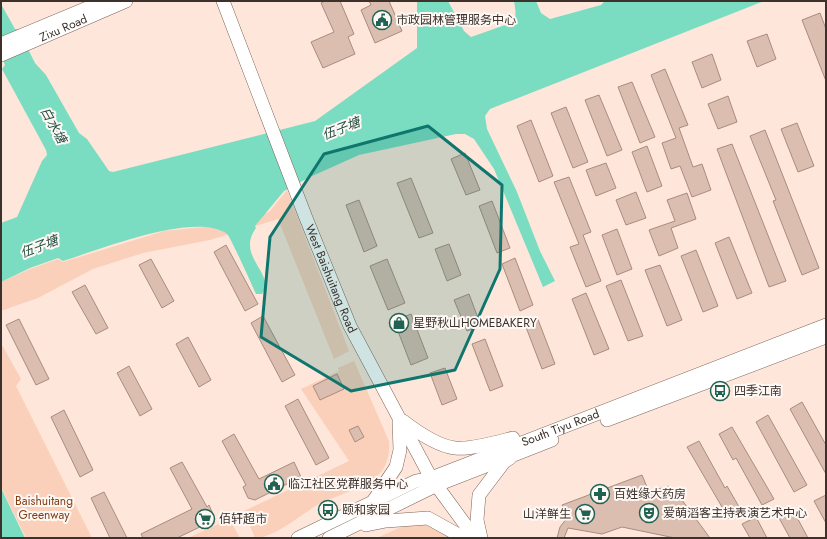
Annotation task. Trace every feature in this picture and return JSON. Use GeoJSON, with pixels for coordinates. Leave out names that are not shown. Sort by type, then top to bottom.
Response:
{"type":"FeatureCollection","features":[{"type":"Feature","properties":{"kind":"street","name":"Zixu Road"},"geometry":{"type":"LineString","coordinates":[[1,55],[25,40],[104,1]]}},
{"type":"Feature","properties":{"kind":"street","name":"Zixu Road"},"geometry":{"type":"LineString","coordinates":[[1,44],[25,40],[126,1]]}},
{"type":"Feature","properties":{"kind":"street","name":"West Baishuitang Road"},"geometry":{"type":"LineString","coordinates":[[223,1],[306,218],[350,326],[434,482],[475,538]]}},
{"type":"Feature","properties":{"kind":"street","name":"South Tiyu Road"},"geometry":{"type":"LineString","coordinates":[[329,538],[347,530],[434,482],[532,438],[826,325]]}},
{"type":"Feature","properties":{"kind":"street","name":"South Tiyu Road"},"geometry":{"type":"LineString","coordinates":[[298,538],[416,481],[434,482],[518,453],[716,380],[826,337]]}},
{"type":"Feature","properties":{"kind":"street"},"geometry":{"type":"LineString","coordinates":[[399,418],[424,437],[454,448],[481,445],[515,438],[532,438]]}},
{"type":"Feature","properties":{"kind":"street"},"geometry":{"type":"LineString","coordinates":[[374,500],[396,467],[400,450],[399,418]]}},
{"type":"Feature","properties":{"kind":"street"},"geometry":{"type":"LineString","coordinates":[[481,538],[476,520],[479,495],[504,462],[518,453]]}},
{"type":"Feature","properties":{"kind":"street"},"geometry":{"type":"LineString","coordinates":[[347,530],[386,521],[428,518],[464,538]]}},
{"type":"Feature","properties":{"kind":"highlighted area"},"geometry":{"type":"Polygon","coordinates":[[[428,126],[502,185],[500,269],[455,370],[351,391],[261,337],[270,237],[324,154],[428,126]]]}},
{"type":"Feature","properties":{"kind":"green space"},"geometry":{"type":"Polygon","coordinates":[[[287,190],[349,351],[334,359],[278,219],[210,240],[143,253],[93,269],[38,298],[1,311],[1,282],[30,269],[58,259],[63,262],[164,231],[204,227],[215,228],[269,212],[287,190]]]}},
{"type":"Feature","properties":{"kind":"green space","name":"Baishuitang Greenway"},"geometry":{"type":"Polygon","coordinates":[[[1,343],[21,379],[16,386],[92,538],[26,538],[1,487],[1,343]]]}},
{"type":"Feature","properties":{"kind":"green space"},"geometry":{"type":"Polygon","coordinates":[[[354,361],[389,441],[388,456],[384,468],[376,476],[361,486],[317,505],[279,530],[262,537],[255,538],[244,511],[349,461],[301,389],[339,371],[338,368],[354,361]]]}},
{"type":"Feature","properties":{"kind":"green space"},"geometry":{"type":"Polygon","coordinates":[[[229,519],[240,538],[188,538],[229,519]]]}},
{"type":"Feature","properties":{"kind":"green space"},"geometry":{"type":"Polygon","coordinates":[[[418,523],[430,526],[450,538],[377,538],[401,527],[418,523]]]}},
{"type":"Feature","properties":{"kind":"water"},"geometry":{"type":"Polygon","coordinates":[[[417,1],[448,1],[464,31],[471,37],[511,23],[515,18],[514,1],[536,1],[541,13],[550,19],[601,5],[605,1],[764,1],[490,109],[485,116],[487,129],[517,192],[540,251],[555,281],[543,287],[494,169],[474,139],[465,134],[456,134],[359,155],[310,177],[284,191],[255,226],[256,228],[251,238],[250,248],[264,279],[265,287],[262,294],[256,294],[227,234],[213,228],[193,227],[147,235],[63,261],[58,258],[30,268],[1,282],[1,223],[17,217],[42,161],[47,155],[46,150],[2,69],[5,65],[1,55],[1,4],[15,29],[18,29],[35,63],[46,75],[79,133],[87,139],[109,171],[113,172],[315,121],[417,48],[417,1]]]}},
{"type":"Feature","properties":{"kind":"water"},"geometry":{"type":"Polygon","coordinates":[[[1,488],[25,538],[1,538],[1,488]]]}},
{"type":"Feature","properties":{"kind":"building"},"geometry":{"type":"Polygon","coordinates":[[[325,1],[340,1],[354,34],[348,37],[355,54],[323,68],[311,42],[334,32],[321,3],[325,1]]]}},
{"type":"Feature","properties":{"kind":"building","name":"市政园林管理服务中心"},"geometry":{"type":"Polygon","coordinates":[[[369,1],[389,1],[402,31],[375,43],[361,10],[371,5],[369,1]]]}},
{"type":"Feature","properties":{"kind":"building"},"geometry":{"type":"Polygon","coordinates":[[[820,13],[826,29],[826,81],[802,20],[820,13]]]}},
{"type":"Feature","properties":{"kind":"building"},"geometry":{"type":"Polygon","coordinates":[[[767,34],[776,59],[757,67],[747,41],[767,34]]]}},
{"type":"Feature","properties":{"kind":"building"},"geometry":{"type":"Polygon","coordinates":[[[712,54],[721,80],[702,88],[692,62],[712,54]]]}},
{"type":"Feature","properties":{"kind":"building"},"geometry":{"type":"Polygon","coordinates":[[[665,69],[688,125],[679,128],[693,167],[702,164],[711,190],[692,197],[680,166],[671,169],[662,143],[676,138],[651,75],[665,69]]]}},
{"type":"Feature","properties":{"kind":"building"},"geometry":{"type":"Polygon","coordinates":[[[632,82],[655,137],[640,143],[618,87],[632,82]]]}},
{"type":"Feature","properties":{"kind":"building"},"geometry":{"type":"Polygon","coordinates":[[[599,95],[622,150],[607,156],[585,100],[599,95]]]}},
{"type":"Feature","properties":{"kind":"building"},"geometry":{"type":"Polygon","coordinates":[[[728,96],[737,122],[718,129],[708,104],[728,96]]]}},
{"type":"Feature","properties":{"kind":"building"},"geometry":{"type":"Polygon","coordinates":[[[566,107],[588,162],[573,168],[551,113],[566,107]]]}},
{"type":"Feature","properties":{"kind":"building"},"geometry":{"type":"Polygon","coordinates":[[[531,120],[553,176],[539,182],[517,126],[531,120]]]}},
{"type":"Feature","properties":{"kind":"building"},"geometry":{"type":"Polygon","coordinates":[[[797,123],[814,166],[798,172],[781,129],[797,123]]]}},
{"type":"Feature","properties":{"kind":"building"},"geometry":{"type":"Polygon","coordinates":[[[765,130],[819,268],[802,275],[773,201],[776,200],[750,136],[765,130]]]}},
{"type":"Feature","properties":{"kind":"building"},"geometry":{"type":"Polygon","coordinates":[[[732,144],[786,281],[769,287],[717,149],[732,144]]]}},
{"type":"Feature","properties":{"kind":"building"},"geometry":{"type":"Polygon","coordinates":[[[647,146],[662,186],[647,192],[632,152],[647,146]]]}},
{"type":"Feature","properties":{"kind":"building"},"geometry":{"type":"Polygon","coordinates":[[[465,153],[480,190],[466,195],[451,159],[465,153]]]}},
{"type":"Feature","properties":{"kind":"building"},"geometry":{"type":"Polygon","coordinates":[[[606,163],[616,188],[596,196],[586,170],[606,163]]]}},
{"type":"Feature","properties":{"kind":"building"},"geometry":{"type":"Polygon","coordinates":[[[569,177],[591,232],[583,235],[601,281],[586,287],[570,247],[579,244],[554,182],[569,177]]]}},
{"type":"Feature","properties":{"kind":"building"},"geometry":{"type":"Polygon","coordinates":[[[411,178],[433,233],[419,238],[397,183],[411,178]]]}},
{"type":"Feature","properties":{"kind":"building"},"geometry":{"type":"Polygon","coordinates":[[[636,192],[646,218],[626,225],[616,200],[636,192]]]}},
{"type":"Feature","properties":{"kind":"building"},"geometry":{"type":"Polygon","coordinates":[[[687,193],[696,219],[671,228],[678,248],[659,256],[649,230],[675,221],[667,200],[687,193]]]}},
{"type":"Feature","properties":{"kind":"building"},"geometry":{"type":"Polygon","coordinates":[[[359,200],[377,246],[364,252],[346,205],[359,200]]]}},
{"type":"Feature","properties":{"kind":"building"},"geometry":{"type":"Polygon","coordinates":[[[492,201],[510,248],[497,253],[479,206],[492,201]]]}},
{"type":"Feature","properties":{"kind":"building"},"geometry":{"type":"Polygon","coordinates":[[[617,229],[632,269],[617,275],[602,235],[617,229]]]}},
{"type":"Feature","properties":{"kind":"building"},"geometry":{"type":"Polygon","coordinates":[[[729,237],[752,293],[737,299],[715,243],[729,237]]]}},
{"type":"Feature","properties":{"kind":"building"},"geometry":{"type":"Polygon","coordinates":[[[449,244],[461,275],[447,281],[435,249],[449,244]]]}},
{"type":"Feature","properties":{"kind":"building"},"geometry":{"type":"Polygon","coordinates":[[[226,245],[258,304],[245,311],[214,252],[226,245]]]}},
{"type":"Feature","properties":{"kind":"building"},"geometry":{"type":"Polygon","coordinates":[[[696,250],[718,306],[703,312],[681,256],[696,250]]]}},
{"type":"Feature","properties":{"kind":"building"},"geometry":{"type":"Polygon","coordinates":[[[515,258],[533,305],[520,311],[502,264],[515,258]]]}},
{"type":"Feature","properties":{"kind":"building"},"geometry":{"type":"Polygon","coordinates":[[[151,259],[174,301],[162,308],[139,265],[151,259]]]}},
{"type":"Feature","properties":{"kind":"building"},"geometry":{"type":"Polygon","coordinates":[[[387,259],[405,303],[388,310],[370,266],[387,259]]]}},
{"type":"Feature","properties":{"kind":"building"},"geometry":{"type":"Polygon","coordinates":[[[660,265],[682,320],[667,326],[645,270],[660,265]]]}},
{"type":"Feature","properties":{"kind":"building"},"geometry":{"type":"Polygon","coordinates":[[[621,280],[643,336],[628,341],[606,286],[621,280]]]}},
{"type":"Feature","properties":{"kind":"building"},"geometry":{"type":"Polygon","coordinates":[[[85,285],[108,328],[96,334],[72,292],[85,285]]]}},
{"type":"Feature","properties":{"kind":"building"},"geometry":{"type":"Polygon","coordinates":[[[586,293],[609,349],[594,355],[572,299],[586,293]]]}},
{"type":"Feature","properties":{"kind":"building"},"geometry":{"type":"Polygon","coordinates":[[[469,294],[481,326],[467,331],[454,300],[469,294]]]}},
{"type":"Feature","properties":{"kind":"building"},"geometry":{"type":"Polygon","coordinates":[[[411,314],[428,358],[411,365],[394,321],[411,314]]]}},
{"type":"Feature","properties":{"kind":"building"},"geometry":{"type":"Polygon","coordinates":[[[263,316],[295,375],[282,382],[251,323],[263,316]]]}},
{"type":"Feature","properties":{"kind":"building"},"geometry":{"type":"Polygon","coordinates":[[[537,317],[555,364],[542,369],[524,322],[537,317]]]}},
{"type":"Feature","properties":{"kind":"building"},"geometry":{"type":"Polygon","coordinates":[[[19,319],[49,379],[36,385],[6,325],[19,319]]]}},
{"type":"Feature","properties":{"kind":"building"},"geometry":{"type":"Polygon","coordinates":[[[188,337],[211,380],[199,387],[176,344],[188,337]]]}},
{"type":"Feature","properties":{"kind":"building"},"geometry":{"type":"Polygon","coordinates":[[[485,339],[503,386],[490,391],[472,344],[485,339]]]}},
{"type":"Feature","properties":{"kind":"building"},"geometry":{"type":"Polygon","coordinates":[[[129,366],[152,409],[140,416],[117,373],[129,366]]]}},
{"type":"Feature","properties":{"kind":"building"},"geometry":{"type":"Polygon","coordinates":[[[445,368],[457,399],[442,405],[430,373],[445,368]]]}},
{"type":"Feature","properties":{"kind":"building"},"geometry":{"type":"Polygon","coordinates":[[[337,374],[344,389],[320,400],[313,386],[337,374]]]}},
{"type":"Feature","properties":{"kind":"building"},"geometry":{"type":"Polygon","coordinates":[[[298,399],[329,458],[316,465],[285,406],[298,399]]]}},
{"type":"Feature","properties":{"kind":"building"},"geometry":{"type":"Polygon","coordinates":[[[802,402],[826,445],[826,474],[790,409],[802,402]]]}},
{"type":"Feature","properties":{"kind":"building"},"geometry":{"type":"Polygon","coordinates":[[[64,410],[93,470],[80,477],[51,417],[64,410]]]}},
{"type":"Feature","properties":{"kind":"building"},"geometry":{"type":"Polygon","coordinates":[[[768,415],[807,485],[794,492],[756,422],[768,415]]]}},
{"type":"Feature","properties":{"kind":"building"},"geometry":{"type":"Polygon","coordinates":[[[358,426],[364,437],[355,442],[349,430],[358,426]]]}},
{"type":"Feature","properties":{"kind":"building"},"geometry":{"type":"Polygon","coordinates":[[[732,427],[774,499],[762,505],[736,458],[733,460],[719,434],[732,427]]]}},
{"type":"Feature","properties":{"kind":"building"},"geometry":{"type":"Polygon","coordinates":[[[234,434],[259,479],[294,462],[301,477],[255,500],[248,498],[243,487],[246,485],[222,441],[234,434]]]}},
{"type":"Feature","properties":{"kind":"building"},"geometry":{"type":"Polygon","coordinates":[[[699,441],[725,488],[727,486],[742,512],[729,519],[687,447],[699,441]]]}},
{"type":"Feature","properties":{"kind":"building"},"geometry":{"type":"Polygon","coordinates":[[[182,462],[207,507],[209,505],[213,514],[210,522],[177,538],[143,538],[141,534],[192,509],[170,468],[182,462]]]}},
{"type":"Feature","properties":{"kind":"building"},"geometry":{"type":"Polygon","coordinates":[[[642,475],[649,492],[668,486],[676,497],[679,496],[710,538],[675,538],[622,527],[602,534],[568,528],[564,538],[557,538],[560,527],[567,518],[562,505],[642,475]]]}},
{"type":"Feature","properties":{"kind":"building"},"geometry":{"type":"Polygon","coordinates":[[[104,492],[127,538],[110,538],[91,498],[104,492]]]}},
{"type":"Feature","properties":{"kind":"building"},"geometry":{"type":"Polygon","coordinates":[[[826,495],[826,523],[814,501],[826,495]]]}},
{"type":"Feature","properties":{"kind":"building"},"geometry":{"type":"Polygon","coordinates":[[[793,510],[808,538],[790,538],[779,518],[793,510]]]}},
{"type":"Feature","properties":{"kind":"building"},"geometry":{"type":"Polygon","coordinates":[[[756,517],[767,538],[750,538],[742,524],[756,517]]]}},
{"type":"Feature","properties":{"kind":"place","name":"市政园林管理服务中心"},"geometry":{"type":"Point","coordinates":[382,20]}},
{"type":"Feature","properties":{"kind":"place","name":"星野秋山HOMEBAKERY"},"geometry":{"type":"Point","coordinates":[399,323]}},
{"type":"Feature","properties":{"kind":"place","name":"四季江南"},"geometry":{"type":"Point","coordinates":[720,391]}},
{"type":"Feature","properties":{"kind":"place","name":"临江社区党群服务中心"},"geometry":{"type":"Point","coordinates":[274,484]}},
{"type":"Feature","properties":{"kind":"place","name":"百姓缘大药房"},"geometry":{"type":"Point","coordinates":[600,494]}},
{"type":"Feature","properties":{"kind":"place","name":"颐和家园"},"geometry":{"type":"Point","coordinates":[328,510]}},
{"type":"Feature","properties":{"kind":"place","name":"爱萌滔客主持表演艺术中心"},"geometry":{"type":"Point","coordinates":[649,513]}},
{"type":"Feature","properties":{"kind":"place","name":"山洋鲜生"},"geometry":{"type":"Point","coordinates":[585,514]}},
{"type":"Feature","properties":{"kind":"place","name":"佰轩超市"},"geometry":{"type":"Point","coordinates":[205,519]}},
{"type":"Feature","properties":{"kind":"water label","name":"白水塘"},"geometry":{"type":"Point","coordinates":[54,125]}},
{"type":"Feature","properties":{"kind":"water label","name":"伍子塘"},"geometry":{"type":"Point","coordinates":[341,128]}},
{"type":"Feature","properties":{"kind":"water label","name":"伍子塘"},"geometry":{"type":"Point","coordinates":[39,246]}}]}
